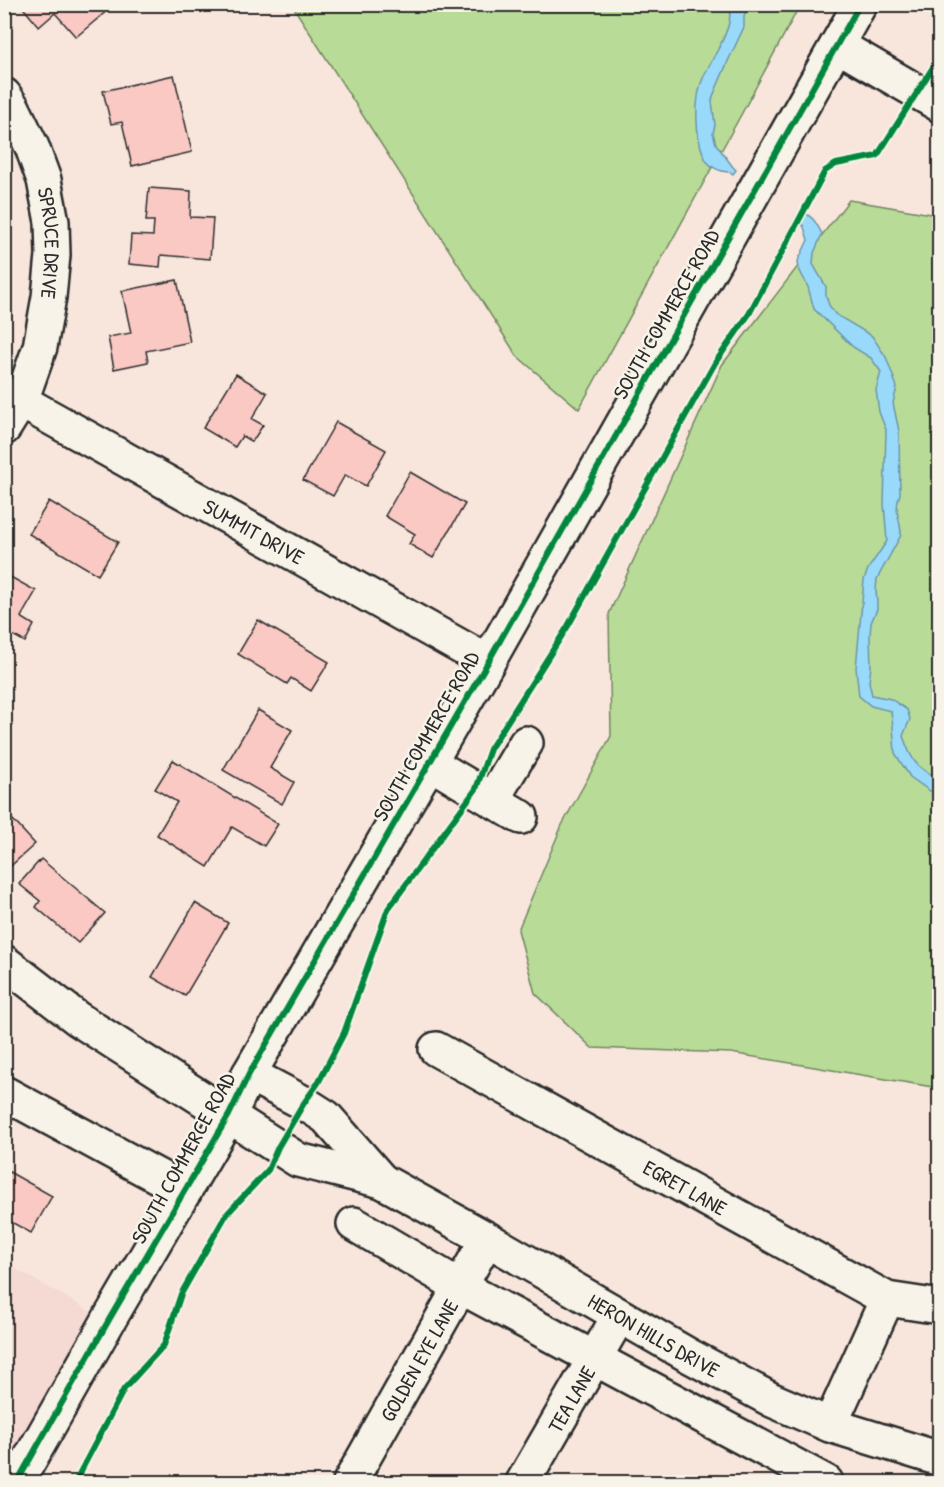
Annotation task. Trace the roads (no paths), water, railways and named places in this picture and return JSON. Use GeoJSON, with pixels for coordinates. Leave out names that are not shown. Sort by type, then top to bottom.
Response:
{"type":"FeatureCollection","features":[{"type":"Feature","properties":{"kind":"street","name":"SOUTH COMMERCE ROAD"},"geometry":{"type":"LineString","coordinates":[[17,1482],[229,1115],[249,1074],[488,662],[860,4]]}},
{"type":"Feature","properties":{"kind":"street"},"geometry":{"type":"LineString","coordinates":[[837,45],[939,105]]}},
{"type":"Feature","properties":{"kind":"street","name":"SPRUCE DRIVE"},"geometry":{"type":"LineString","coordinates":[[4,95],[14,108],[44,180],[52,222],[53,255],[49,297],[40,347],[13,414]]}},
{"type":"Feature","properties":{"kind":"street","name":"SUMMIT DRIVE"},"geometry":{"type":"LineString","coordinates":[[13,414],[488,662]]}},
{"type":"Feature","properties":{"kind":"street"},"geometry":{"type":"LineString","coordinates":[[492,800],[526,743]]}},
{"type":"Feature","properties":{"kind":"street"},"geometry":{"type":"LineString","coordinates":[[430,763],[521,817]]}},
{"type":"Feature","properties":{"kind":"street","name":"HERON HILLS DRIVE"},"geometry":{"type":"LineString","coordinates":[[4,962],[78,1019],[298,1160],[382,1181],[688,1355],[772,1400],[830,1425],[939,1460]]}},
{"type":"Feature","properties":{"kind":"street","name":"EGRET LANE"},"geometry":{"type":"LineString","coordinates":[[436,1049],[887,1299],[939,1308]]}},
{"type":"Feature","properties":{"kind":"street","name":"HERON HILLS DRIVE"},"geometry":{"type":"LineString","coordinates":[[249,1074],[326,1117],[382,1181]]}},
{"type":"Feature","properties":{"kind":"street"},"geometry":{"type":"LineString","coordinates":[[4,1093],[185,1191]]}},
{"type":"Feature","properties":{"kind":"street"},"geometry":{"type":"LineString","coordinates":[[354,1224],[461,1287],[825,1482]]}},
{"type":"Feature","properties":{"kind":"street","name":"GOLDEN EYE LANE"},"geometry":{"type":"LineString","coordinates":[[350,1482],[487,1239]]}},
{"type":"Feature","properties":{"kind":"street"},"geometry":{"type":"LineString","coordinates":[[830,1425],[887,1299]]}},
{"type":"Feature","properties":{"kind":"street","name":"TEA LANE"},"geometry":{"type":"LineString","coordinates":[[524,1482],[619,1316]]}},
{"type":"Feature","properties":{"kind":"water"},"geometry":{"type":"Polygon","coordinates":[[[730,5],[748,5],[744,16],[744,27],[712,101],[715,125],[713,133],[716,144],[736,170],[733,174],[715,168],[706,160],[699,138],[697,117],[700,87],[727,30],[730,5]]]}},
{"type":"Feature","properties":{"kind":"water"},"geometry":{"type":"Polygon","coordinates":[[[804,213],[813,219],[822,234],[814,253],[813,264],[826,287],[829,305],[835,314],[872,336],[886,357],[897,387],[893,403],[899,431],[900,494],[897,511],[901,535],[877,579],[877,609],[871,623],[869,682],[872,695],[891,699],[907,710],[910,719],[903,736],[906,744],[915,762],[931,775],[939,778],[939,793],[930,791],[910,777],[895,753],[891,711],[871,706],[859,696],[856,668],[864,580],[868,569],[887,541],[884,504],[886,430],[879,412],[876,390],[881,372],[871,358],[853,347],[814,309],[798,261],[808,240],[799,219],[804,213]]]}}]}
